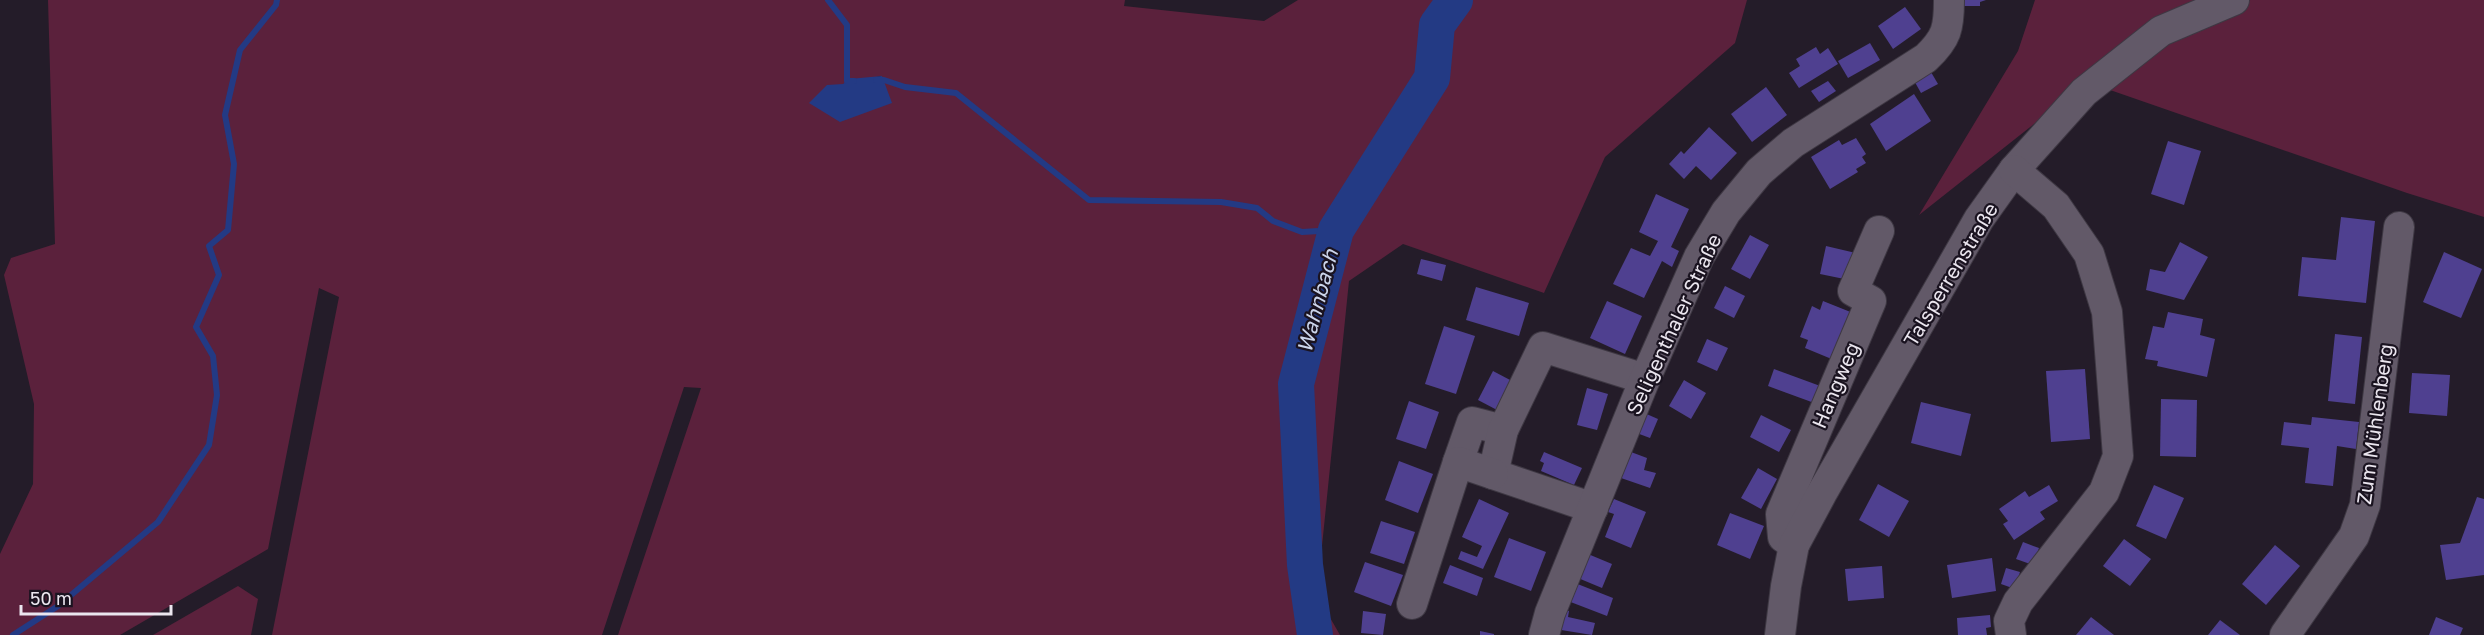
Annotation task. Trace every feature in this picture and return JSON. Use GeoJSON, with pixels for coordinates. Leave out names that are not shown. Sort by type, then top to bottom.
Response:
{"type":"FeatureCollection","features":[{"type":"Feature","properties":{"kind":"street","name":"Seligenthaler Straße"},"geometry":{"type":"LineString","coordinates":[[1544,635],[1550,613],[1646,379],[1699,257],[1726,212],[1759,172],[1793,143],[1926,58],[1947,33],[1949,0]]}},
{"type":"Feature","properties":{"kind":"street","name":"Talsperrenstraße"},"geometry":{"type":"LineString","coordinates":[[1780,635],[1794,545],[1974,229],[2014,170],[2084,92],[2161,31],[2234,0]]}},
{"type":"Feature","properties":{"kind":"street"},"geometry":{"type":"LineString","coordinates":[[2011,635],[2009,621],[2018,602],[2104,492],[2118,456],[2107,312],[2089,254],[2056,206],[2014,170]]}},
{"type":"Feature","properties":{"kind":"street","name":"Zum Mühlenberg"},"geometry":{"type":"LineString","coordinates":[[2285,635],[2354,536],[2365,505],[2399,227]]}},
{"type":"Feature","properties":{"kind":"street","name":"Hangweg"},"geometry":{"type":"LineString","coordinates":[[1794,545],[1782,537],[1781,514],[1871,301],[1853,291],[1879,231]]}},
{"type":"Feature","properties":{"kind":"street"},"geometry":{"type":"LineString","coordinates":[[1493,474],[1503,430],[1544,347],[1646,379]]}},
{"type":"Feature","properties":{"kind":"street"},"geometry":{"type":"LineString","coordinates":[[1412,604],[1472,422],[1503,430]]}},
{"type":"Feature","properties":{"kind":"street"},"geometry":{"type":"LineString","coordinates":[[1458,462],[1593,508]]}},
{"type":"Feature","properties":{"kind":"shaded area"},"geometry":{"type":"Polygon","coordinates":[[[48,0],[1125,0],[1124,6],[1264,21],[1298,0],[1747,0],[1735,43],[1605,157],[1544,293],[1403,244],[1349,281],[1317,595],[1340,635],[618,635],[701,388],[684,387],[602,635],[272,635],[339,297],[319,288],[268,549],[120,635],[0,635],[0,554],[33,484],[34,404],[4,275],[11,258],[55,244],[48,0]],[[881,76],[843,84],[884,83],[881,76]]]}},
{"type":"Feature","properties":{"kind":"shaded area"},"geometry":{"type":"Polygon","coordinates":[[[2035,0],[2484,0],[2484,217],[2407,193],[2087,82],[1919,215],[2018,51],[2035,0]]]}},
{"type":"Feature","properties":{"kind":"shaded area"},"geometry":{"type":"Polygon","coordinates":[[[238,586],[258,599],[251,635],[153,635],[238,586]]]}},
{"type":"Feature","properties":{"kind":"water"},"geometry":{"type":"Polygon","coordinates":[[[882,76],[892,103],[840,122],[809,103],[827,85],[843,84],[849,79],[882,76]]]}},
{"type":"Feature","properties":{"kind":"building"},"geometry":{"type":"Polygon","coordinates":[[[1959,0],[1986,0],[1980,2],[1980,6],[1959,6],[1959,0]]]}},
{"type":"Feature","properties":{"kind":"building"},"geometry":{"type":"Polygon","coordinates":[[[1905,7],[1921,29],[1893,49],[1878,26],[1905,7]]]}},
{"type":"Feature","properties":{"kind":"building"},"geometry":{"type":"Polygon","coordinates":[[[1870,43],[1880,60],[1848,78],[1838,61],[1870,43]]]}},
{"type":"Feature","properties":{"kind":"building"},"geometry":{"type":"Polygon","coordinates":[[[1816,47],[1820,54],[1828,48],[1838,64],[1799,88],[1789,73],[1800,66],[1796,59],[1816,47]]]}},
{"type":"Feature","properties":{"kind":"building"},"geometry":{"type":"Polygon","coordinates":[[[1928,67],[1938,84],[1921,93],[1912,77],[1928,67]]]}},
{"type":"Feature","properties":{"kind":"building"},"geometry":{"type":"Polygon","coordinates":[[[1828,81],[1836,91],[1819,102],[1811,91],[1828,81]]]}},
{"type":"Feature","properties":{"kind":"building"},"geometry":{"type":"Polygon","coordinates":[[[1766,87],[1787,115],[1752,142],[1731,114],[1766,87]]]}},
{"type":"Feature","properties":{"kind":"building"},"geometry":{"type":"Polygon","coordinates":[[[1914,94],[1931,121],[1886,151],[1870,124],[1914,94]]]}},
{"type":"Feature","properties":{"kind":"building"},"geometry":{"type":"Polygon","coordinates":[[[1709,127],[1737,153],[1711,180],[1696,166],[1684,179],[1669,164],[1681,151],[1684,154],[1709,127]]]}},
{"type":"Feature","properties":{"kind":"building"},"geometry":{"type":"Polygon","coordinates":[[[1856,138],[1866,154],[1862,157],[1866,163],[1856,169],[1858,172],[1830,189],[1811,157],[1839,140],[1842,145],[1856,138]]]}},
{"type":"Feature","properties":{"kind":"building"},"geometry":{"type":"Polygon","coordinates":[[[2168,141],[2201,151],[2184,205],[2151,194],[2168,141]]]}},
{"type":"Feature","properties":{"kind":"building"},"geometry":{"type":"Polygon","coordinates":[[[1656,194],[1689,209],[1671,247],[1679,251],[1672,267],[1662,261],[1644,298],[1613,284],[1631,248],[1650,256],[1658,241],[1639,232],[1656,194]]]}},
{"type":"Feature","properties":{"kind":"building"},"geometry":{"type":"Polygon","coordinates":[[[2341,217],[2375,221],[2366,303],[2298,296],[2302,257],[2336,260],[2341,217]]]}},
{"type":"Feature","properties":{"kind":"building"},"geometry":{"type":"Polygon","coordinates":[[[1750,235],[1769,245],[1750,279],[1731,269],[1750,235]]]}},
{"type":"Feature","properties":{"kind":"building"},"geometry":{"type":"Polygon","coordinates":[[[2180,242],[2208,257],[2184,300],[2146,290],[2150,269],[2165,272],[2180,242]]]}},
{"type":"Feature","properties":{"kind":"building"},"geometry":{"type":"Polygon","coordinates":[[[1826,246],[1860,254],[1854,281],[1820,274],[1826,246]]]}},
{"type":"Feature","properties":{"kind":"building"},"geometry":{"type":"Polygon","coordinates":[[[2444,252],[2482,269],[2461,318],[2423,302],[2444,252]]]}},
{"type":"Feature","properties":{"kind":"building"},"geometry":{"type":"Polygon","coordinates":[[[1421,259],[1446,265],[1442,281],[1417,274],[1421,259]]]}},
{"type":"Feature","properties":{"kind":"building"},"geometry":{"type":"Polygon","coordinates":[[[1725,286],[1745,296],[1734,318],[1714,308],[1725,286]]]}},
{"type":"Feature","properties":{"kind":"building"},"geometry":{"type":"Polygon","coordinates":[[[1476,287],[1529,303],[1519,336],[1466,320],[1476,287]]]}},
{"type":"Feature","properties":{"kind":"building"},"geometry":{"type":"Polygon","coordinates":[[[1607,301],[1642,316],[1625,354],[1590,338],[1607,301]]]}},
{"type":"Feature","properties":{"kind":"building"},"geometry":{"type":"Polygon","coordinates":[[[1823,301],[1853,313],[1834,360],[1805,348],[1808,340],[1800,337],[1812,306],[1820,310],[1823,301]]]}},
{"type":"Feature","properties":{"kind":"building"},"geometry":{"type":"Polygon","coordinates":[[[2168,312],[2203,319],[2200,335],[2215,339],[2207,377],[2157,366],[2158,361],[2145,359],[2153,326],[2164,328],[2168,312]]]}},
{"type":"Feature","properties":{"kind":"building"},"geometry":{"type":"Polygon","coordinates":[[[1444,326],[1475,336],[1456,394],[1425,384],[1444,326]]]}},
{"type":"Feature","properties":{"kind":"building"},"geometry":{"type":"Polygon","coordinates":[[[2335,334],[2362,337],[2355,404],[2328,401],[2335,334]]]}},
{"type":"Feature","properties":{"kind":"building"},"geometry":{"type":"Polygon","coordinates":[[[1707,339],[1728,348],[1717,371],[1697,362],[1707,339]]]}},
{"type":"Feature","properties":{"kind":"building"},"geometry":{"type":"Polygon","coordinates":[[[1774,369],[1823,387],[1817,404],[1768,386],[1774,369]]]}},
{"type":"Feature","properties":{"kind":"building"},"geometry":{"type":"Polygon","coordinates":[[[2085,369],[2090,439],[2051,442],[2046,371],[2085,369]]]}},
{"type":"Feature","properties":{"kind":"building"},"geometry":{"type":"Polygon","coordinates":[[[1493,371],[1512,381],[1497,410],[1478,400],[1493,371]]]}},
{"type":"Feature","properties":{"kind":"building"},"geometry":{"type":"Polygon","coordinates":[[[2412,373],[2450,375],[2447,416],[2409,413],[2412,373]]]}},
{"type":"Feature","properties":{"kind":"building"},"geometry":{"type":"Polygon","coordinates":[[[1684,380],[1706,393],[1691,419],[1669,406],[1684,380]]]}},
{"type":"Feature","properties":{"kind":"building"},"geometry":{"type":"Polygon","coordinates":[[[1587,388],[1608,394],[1597,430],[1577,425],[1587,388]]]}},
{"type":"Feature","properties":{"kind":"building"},"geometry":{"type":"Polygon","coordinates":[[[2161,399],[2197,400],[2196,457],[2160,456],[2161,399]]]}},
{"type":"Feature","properties":{"kind":"building"},"geometry":{"type":"Polygon","coordinates":[[[1409,401],[1439,412],[1426,449],[1396,439],[1409,401]]]}},
{"type":"Feature","properties":{"kind":"building"},"geometry":{"type":"Polygon","coordinates":[[[1921,402],[1971,414],[1961,456],[1911,443],[1921,402]]]}},
{"type":"Feature","properties":{"kind":"building"},"geometry":{"type":"Polygon","coordinates":[[[1642,412],[1658,419],[1650,438],[1634,432],[1642,412]]]}},
{"type":"Feature","properties":{"kind":"building"},"geometry":{"type":"Polygon","coordinates":[[[1761,415],[1791,430],[1779,452],[1750,437],[1761,415]]]}},
{"type":"Feature","properties":{"kind":"building"},"geometry":{"type":"Polygon","coordinates":[[[2312,417],[2359,422],[2356,449],[2337,446],[2333,486],[2305,483],[2309,448],[2281,445],[2284,422],[2311,425],[2312,417]]]}},
{"type":"Feature","properties":{"kind":"building"},"geometry":{"type":"Polygon","coordinates":[[[1544,452],[1582,468],[1574,485],[1541,471],[1544,463],[1540,461],[1544,452]]]}},
{"type":"Feature","properties":{"kind":"building"},"geometry":{"type":"Polygon","coordinates":[[[1631,452],[1647,458],[1644,470],[1656,473],[1650,488],[1621,478],[1631,452]]]}},
{"type":"Feature","properties":{"kind":"building"},"geometry":{"type":"Polygon","coordinates":[[[1399,461],[1433,474],[1418,513],[1385,500],[1399,461]]]}},
{"type":"Feature","properties":{"kind":"building"},"geometry":{"type":"Polygon","coordinates":[[[1758,468],[1777,479],[1761,509],[1741,498],[1758,468]]]}},
{"type":"Feature","properties":{"kind":"building"},"geometry":{"type":"Polygon","coordinates":[[[1878,484],[1909,501],[1889,537],[1859,520],[1878,484]]]}},
{"type":"Feature","properties":{"kind":"building"},"geometry":{"type":"Polygon","coordinates":[[[2049,485],[2058,501],[2040,512],[2045,519],[2014,540],[2003,524],[2008,521],[1999,509],[2025,491],[2029,497],[2049,485]]]}},
{"type":"Feature","properties":{"kind":"building"},"geometry":{"type":"Polygon","coordinates":[[[2154,485],[2184,498],[2166,539],[2136,526],[2154,485]]]}},
{"type":"Feature","properties":{"kind":"building"},"geometry":{"type":"Polygon","coordinates":[[[2477,497],[2484,499],[2484,575],[2446,580],[2440,545],[2460,543],[2477,497]]]}},
{"type":"Feature","properties":{"kind":"building"},"geometry":{"type":"Polygon","coordinates":[[[1479,499],[1509,513],[1483,569],[1458,559],[1461,551],[1477,557],[1482,546],[1462,537],[1479,499]]]}},
{"type":"Feature","properties":{"kind":"building"},"geometry":{"type":"Polygon","coordinates":[[[1614,499],[1646,512],[1631,548],[1605,537],[1614,514],[1608,512],[1614,499]]]}},
{"type":"Feature","properties":{"kind":"building"},"geometry":{"type":"Polygon","coordinates":[[[1730,513],[1764,526],[1750,559],[1717,545],[1730,513]]]}},
{"type":"Feature","properties":{"kind":"building"},"geometry":{"type":"Polygon","coordinates":[[[1381,521],[1415,532],[1404,564],[1370,553],[1381,521]]]}},
{"type":"Feature","properties":{"kind":"building"},"geometry":{"type":"Polygon","coordinates":[[[1509,538],[1546,552],[1531,591],[1494,577],[1509,538]]]}},
{"type":"Feature","properties":{"kind":"building"},"geometry":{"type":"Polygon","coordinates":[[[2124,539],[2151,559],[2130,586],[2103,566],[2124,539]]]}},
{"type":"Feature","properties":{"kind":"building"},"geometry":{"type":"Polygon","coordinates":[[[2023,542],[2039,548],[2033,565],[2016,559],[2023,542]]]}},
{"type":"Feature","properties":{"kind":"building"},"geometry":{"type":"Polygon","coordinates":[[[2275,545],[2300,566],[2266,605],[2242,584],[2275,545]]]}},
{"type":"Feature","properties":{"kind":"building"},"geometry":{"type":"Polygon","coordinates":[[[1588,554],[1612,564],[1602,588],[1578,578],[1588,554]]]}},
{"type":"Feature","properties":{"kind":"building"},"geometry":{"type":"Polygon","coordinates":[[[1992,558],[1996,591],[1952,598],[1947,565],[1992,558]]]}},
{"type":"Feature","properties":{"kind":"building"},"geometry":{"type":"Polygon","coordinates":[[[1365,562],[1403,575],[1391,606],[1354,592],[1365,562]]]}},
{"type":"Feature","properties":{"kind":"building"},"geometry":{"type":"Polygon","coordinates":[[[1450,565],[1483,578],[1477,596],[1443,583],[1450,565]]]}},
{"type":"Feature","properties":{"kind":"building"},"geometry":{"type":"Polygon","coordinates":[[[1882,566],[1884,598],[1848,601],[1845,569],[1882,566]]]}},
{"type":"Feature","properties":{"kind":"building"},"geometry":{"type":"Polygon","coordinates":[[[2006,568],[2020,572],[2015,589],[2001,584],[2006,568]]]}},
{"type":"Feature","properties":{"kind":"building"},"geometry":{"type":"Polygon","coordinates":[[[1575,583],[1613,598],[1607,616],[1568,601],[1575,583]]]}},
{"type":"Feature","properties":{"kind":"building"},"geometry":{"type":"Polygon","coordinates":[[[1559,609],[1569,611],[1568,617],[1595,623],[1592,635],[1555,629],[1559,609]]]}},
{"type":"Feature","properties":{"kind":"building"},"geometry":{"type":"Polygon","coordinates":[[[1363,611],[1386,614],[1383,635],[1361,633],[1363,611]]]}},
{"type":"Feature","properties":{"kind":"building"},"geometry":{"type":"Polygon","coordinates":[[[1990,615],[1991,627],[1986,628],[1987,635],[1958,635],[1957,618],[1990,615]]]}},
{"type":"Feature","properties":{"kind":"building"},"geometry":{"type":"Polygon","coordinates":[[[2091,617],[2114,635],[2076,635],[2091,617]]]}},
{"type":"Feature","properties":{"kind":"building"},"geometry":{"type":"Polygon","coordinates":[[[2436,617],[2463,628],[2460,635],[2429,635],[2436,617]]]}},
{"type":"Feature","properties":{"kind":"building"},"geometry":{"type":"Polygon","coordinates":[[[2220,620],[2240,635],[2208,635],[2220,620]]]}},
{"type":"Feature","properties":{"kind":"building"},"geometry":{"type":"Polygon","coordinates":[[[1480,631],[1494,634],[1494,635],[1480,635],[1480,631]]]}},
{"type":"Feature","properties":{"kind":"waterway"},"geometry":{"type":"LineString","coordinates":[[13,635],[58,606],[158,522],[209,445],[217,395],[213,356],[196,327],[219,275],[209,246],[228,230],[234,164],[225,115],[240,50],[276,5],[277,0]]}},
{"type":"Feature","properties":{"kind":"waterway"},"geometry":{"type":"LineString","coordinates":[[828,0],[847,25],[847,81],[854,81]]}},
{"type":"Feature","properties":{"kind":"waterway","name":"Wahnbach"},"geometry":{"type":"LineString","coordinates":[[1315,635],[1305,565],[1296,384],[1336,230],[1432,78],[1437,25],[1455,0]]}},
{"type":"Feature","properties":{"kind":"waterway"},"geometry":{"type":"LineString","coordinates":[[876,80],[884,80],[905,87],[956,93],[1089,200],[1221,202],[1257,208],[1273,221],[1302,232],[1336,230]]}}]}
